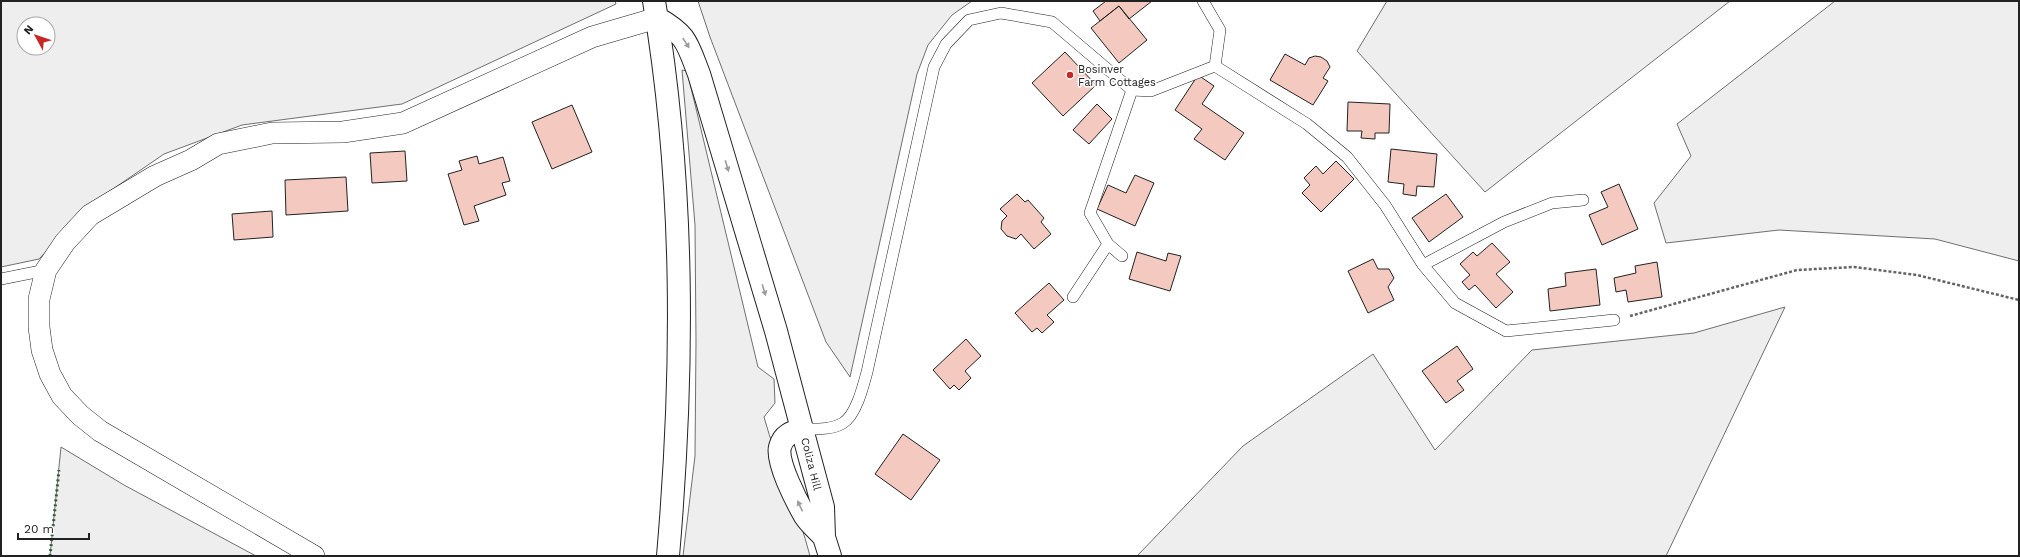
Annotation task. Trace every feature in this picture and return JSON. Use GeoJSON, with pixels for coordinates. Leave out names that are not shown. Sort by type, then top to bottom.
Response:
{"type":"FeatureCollection","features":[{"type":"Feature","properties":{"kind":"main road"},"geometry":{"type":"LineString","coordinates":[[655,10],[676,29],[688,44],[699,74],[776,331],[802,429]]}},
{"type":"Feature","properties":{"kind":"main road"},"geometry":{"type":"LineString","coordinates":[[655,10],[670,113],[677,214],[680,302],[676,471],[668,556]]}},
{"type":"Feature","properties":{"kind":"main road","name":"Coliza Hill"},"geometry":{"type":"LineString","coordinates":[[802,429],[822,507],[827,546],[806,517],[779,458],[780,447],[785,438],[789,433],[802,429]]}},
{"type":"Feature","properties":{"kind":"street"},"geometry":{"type":"LineString","coordinates":[[314,556],[100,431],[80,415],[62,396],[50,374],[42,350],[39,327],[39,299],[46,270],[65,242],[90,215],[155,176],[191,160],[218,144],[272,133],[343,132],[403,122],[655,10]]}},
{"type":"Feature","properties":{"kind":"lane"},"geometry":{"type":"LineString","coordinates":[[1203,1],[1220,30],[1215,66]]}},
{"type":"Feature","properties":{"kind":"lane"},"geometry":{"type":"LineString","coordinates":[[802,429],[824,429],[843,423],[856,404],[867,372],[934,67],[946,44],[969,20],[1001,13],[1052,22],[1132,90],[1151,91],[1215,66]]}},
{"type":"Feature","properties":{"kind":"lane"},"geometry":{"type":"LineString","coordinates":[[1215,66],[1307,124],[1348,157],[1385,205],[1423,265],[1455,303],[1506,331],[1614,320]]}},
{"type":"Feature","properties":{"kind":"lane"},"geometry":{"type":"LineString","coordinates":[[1122,256],[1108,244],[1090,213],[1132,90]]}},
{"type":"Feature","properties":{"kind":"lane"},"geometry":{"type":"LineString","coordinates":[[1423,265],[1504,222],[1552,203],[1583,200]]}},
{"type":"Feature","properties":{"kind":"lane"},"geometry":{"type":"LineString","coordinates":[[1073,296],[1108,244]]}},
{"type":"Feature","properties":{"kind":"lane"},"geometry":{"type":"LineString","coordinates":[[1,279],[46,270]]}},
{"type":"Feature","properties":{"kind":"path"},"geometry":{"type":"LineString","coordinates":[[1614,320],[1797,270],[1854,267],[1917,275],[2019,300]]}},
{"type":"Feature","properties":{"kind":"shaded area"},"geometry":{"type":"Polygon","coordinates":[[[1,1],[615,1],[616,4],[402,104],[242,125],[164,154],[94,202],[39,259],[1,267],[1,1]]]}},
{"type":"Feature","properties":{"kind":"shaded area"},"geometry":{"type":"Polygon","coordinates":[[[698,1],[972,1],[952,15],[928,45],[917,74],[850,377],[826,342],[710,37],[698,1]]]}},
{"type":"Feature","properties":{"kind":"shaded area"},"geometry":{"type":"Polygon","coordinates":[[[1387,1],[1730,1],[1485,192],[1357,51],[1387,1]]]}},
{"type":"Feature","properties":{"kind":"shaded area"},"geometry":{"type":"Polygon","coordinates":[[[1835,1],[2019,1],[2019,261],[1935,239],[1779,230],[1666,243],[1654,203],[1691,156],[1677,124],[1835,1]]]}},
{"type":"Feature","properties":{"kind":"shaded area"},"geometry":{"type":"Polygon","coordinates":[[[682,70],[687,71],[758,367],[774,379],[775,403],[764,417],[800,521],[810,556],[683,556],[695,456],[696,341],[695,225],[682,70]]]}},
{"type":"Feature","properties":{"kind":"shaded area"},"geometry":{"type":"Polygon","coordinates":[[[1785,307],[1666,556],[1137,556],[1243,446],[1373,354],[1435,450],[1532,350],[1694,333],[1785,307]]]}},
{"type":"Feature","properties":{"kind":"shaded area"},"geometry":{"type":"Polygon","coordinates":[[[61,447],[124,485],[256,556],[50,556],[61,447]]]}},
{"type":"Feature","properties":{"kind":"building"},"geometry":{"type":"Polygon","coordinates":[[[1106,1],[1152,1],[1129,19],[1119,6],[1100,21],[1093,11],[1106,1]]]}},
{"type":"Feature","properties":{"kind":"building"},"geometry":{"type":"Polygon","coordinates":[[[1119,6],[1147,40],[1119,63],[1091,28],[1119,6]]]}},
{"type":"Feature","properties":{"kind":"building"},"geometry":{"type":"Polygon","coordinates":[[[1065,52],[1096,85],[1063,116],[1032,83],[1065,52]]]}},
{"type":"Feature","properties":{"kind":"building"},"geometry":{"type":"Polygon","coordinates":[[[1285,54],[1305,65],[1309,58],[1315,56],[1321,57],[1327,61],[1330,67],[1323,78],[1328,81],[1313,105],[1270,80],[1285,54]]]}},
{"type":"Feature","properties":{"kind":"building"},"geometry":{"type":"Polygon","coordinates":[[[1198,75],[1214,86],[1202,104],[1244,133],[1225,160],[1194,139],[1202,129],[1175,110],[1198,75]]]}},
{"type":"Feature","properties":{"kind":"building"},"geometry":{"type":"Polygon","coordinates":[[[1348,102],[1390,104],[1389,133],[1375,133],[1375,139],[1361,138],[1362,131],[1347,131],[1348,102]]]}},
{"type":"Feature","properties":{"kind":"building"},"geometry":{"type":"Polygon","coordinates":[[[1097,104],[1112,119],[1089,144],[1073,130],[1097,104]]]}},
{"type":"Feature","properties":{"kind":"building"},"geometry":{"type":"Polygon","coordinates":[[[572,105],[592,152],[552,169],[532,122],[572,105]]]}},
{"type":"Feature","properties":{"kind":"building"},"geometry":{"type":"Polygon","coordinates":[[[1391,149],[1437,154],[1434,187],[1417,186],[1416,196],[1403,194],[1404,184],[1388,182],[1391,149]]]}},
{"type":"Feature","properties":{"kind":"building"},"geometry":{"type":"Polygon","coordinates":[[[405,151],[407,181],[372,183],[370,153],[405,151]]]}},
{"type":"Feature","properties":{"kind":"building"},"geometry":{"type":"Polygon","coordinates":[[[477,156],[479,164],[503,157],[510,181],[502,183],[506,195],[474,206],[479,221],[464,225],[448,174],[462,170],[459,161],[477,156]]]}},
{"type":"Feature","properties":{"kind":"building"},"geometry":{"type":"Polygon","coordinates":[[[1336,161],[1354,179],[1321,212],[1302,193],[1310,185],[1304,178],[1316,166],[1323,174],[1336,161]]]}},
{"type":"Feature","properties":{"kind":"building"},"geometry":{"type":"Polygon","coordinates":[[[1135,175],[1154,183],[1135,226],[1097,209],[1108,185],[1126,193],[1135,175]]]}},
{"type":"Feature","properties":{"kind":"building"},"geometry":{"type":"Polygon","coordinates":[[[346,177],[348,211],[286,215],[285,180],[346,177]]]}},
{"type":"Feature","properties":{"kind":"building"},"geometry":{"type":"Polygon","coordinates":[[[1619,184],[1638,229],[1602,245],[1589,215],[1608,207],[1601,192],[1619,184]]]}},
{"type":"Feature","properties":{"kind":"building"},"geometry":{"type":"Polygon","coordinates":[[[1017,194],[1025,202],[1028,200],[1044,218],[1041,222],[1051,234],[1034,249],[1021,234],[1016,239],[1007,236],[1001,229],[1002,221],[1007,216],[1000,209],[1017,194]]]}},
{"type":"Feature","properties":{"kind":"building"},"geometry":{"type":"Polygon","coordinates":[[[1446,194],[1463,217],[1429,242],[1412,218],[1446,194]]]}},
{"type":"Feature","properties":{"kind":"building"},"geometry":{"type":"Polygon","coordinates":[[[272,211],[273,237],[234,240],[232,214],[272,211]]]}},
{"type":"Feature","properties":{"kind":"building"},"geometry":{"type":"Polygon","coordinates":[[[1492,243],[1510,262],[1496,274],[1513,292],[1496,308],[1475,285],[1469,290],[1462,282],[1470,275],[1460,264],[1473,252],[1477,256],[1492,243]]]}},
{"type":"Feature","properties":{"kind":"building"},"geometry":{"type":"Polygon","coordinates":[[[1137,252],[1166,261],[1168,253],[1181,256],[1170,291],[1129,279],[1137,252]]]}},
{"type":"Feature","properties":{"kind":"building"},"geometry":{"type":"Polygon","coordinates":[[[1373,259],[1378,269],[1389,269],[1394,278],[1388,287],[1394,300],[1368,313],[1348,271],[1373,259]]]}},
{"type":"Feature","properties":{"kind":"building"},"geometry":{"type":"Polygon","coordinates":[[[1657,262],[1662,297],[1628,302],[1626,290],[1616,292],[1614,278],[1636,273],[1635,266],[1657,262]]]}},
{"type":"Feature","properties":{"kind":"building"},"geometry":{"type":"Polygon","coordinates":[[[1596,269],[1600,305],[1550,311],[1548,289],[1566,286],[1565,273],[1596,269]]]}},
{"type":"Feature","properties":{"kind":"building"},"geometry":{"type":"Polygon","coordinates":[[[1049,283],[1064,300],[1047,315],[1054,322],[1042,333],[1037,328],[1032,332],[1015,313],[1049,283]]]}},
{"type":"Feature","properties":{"kind":"building"},"geometry":{"type":"Polygon","coordinates":[[[966,339],[981,356],[965,371],[971,378],[959,390],[954,385],[950,389],[933,370],[966,339]]]}},
{"type":"Feature","properties":{"kind":"building"},"geometry":{"type":"Polygon","coordinates":[[[1457,346],[1473,369],[1457,381],[1464,390],[1446,403],[1422,371],[1457,346]]]}},
{"type":"Feature","properties":{"kind":"building"},"geometry":{"type":"Polygon","coordinates":[[[903,434],[940,460],[911,500],[875,474],[903,434]]]}},
{"type":"Feature","properties":{"kind":"hedge"},"geometry":{"type":"LineString","coordinates":[[50,556],[59,470]]}},
{"type":"Feature","properties":{"kind":"place","name":"Bosinver Farm Cottages"},"geometry":{"type":"Point","coordinates":[1070,75]}}]}
